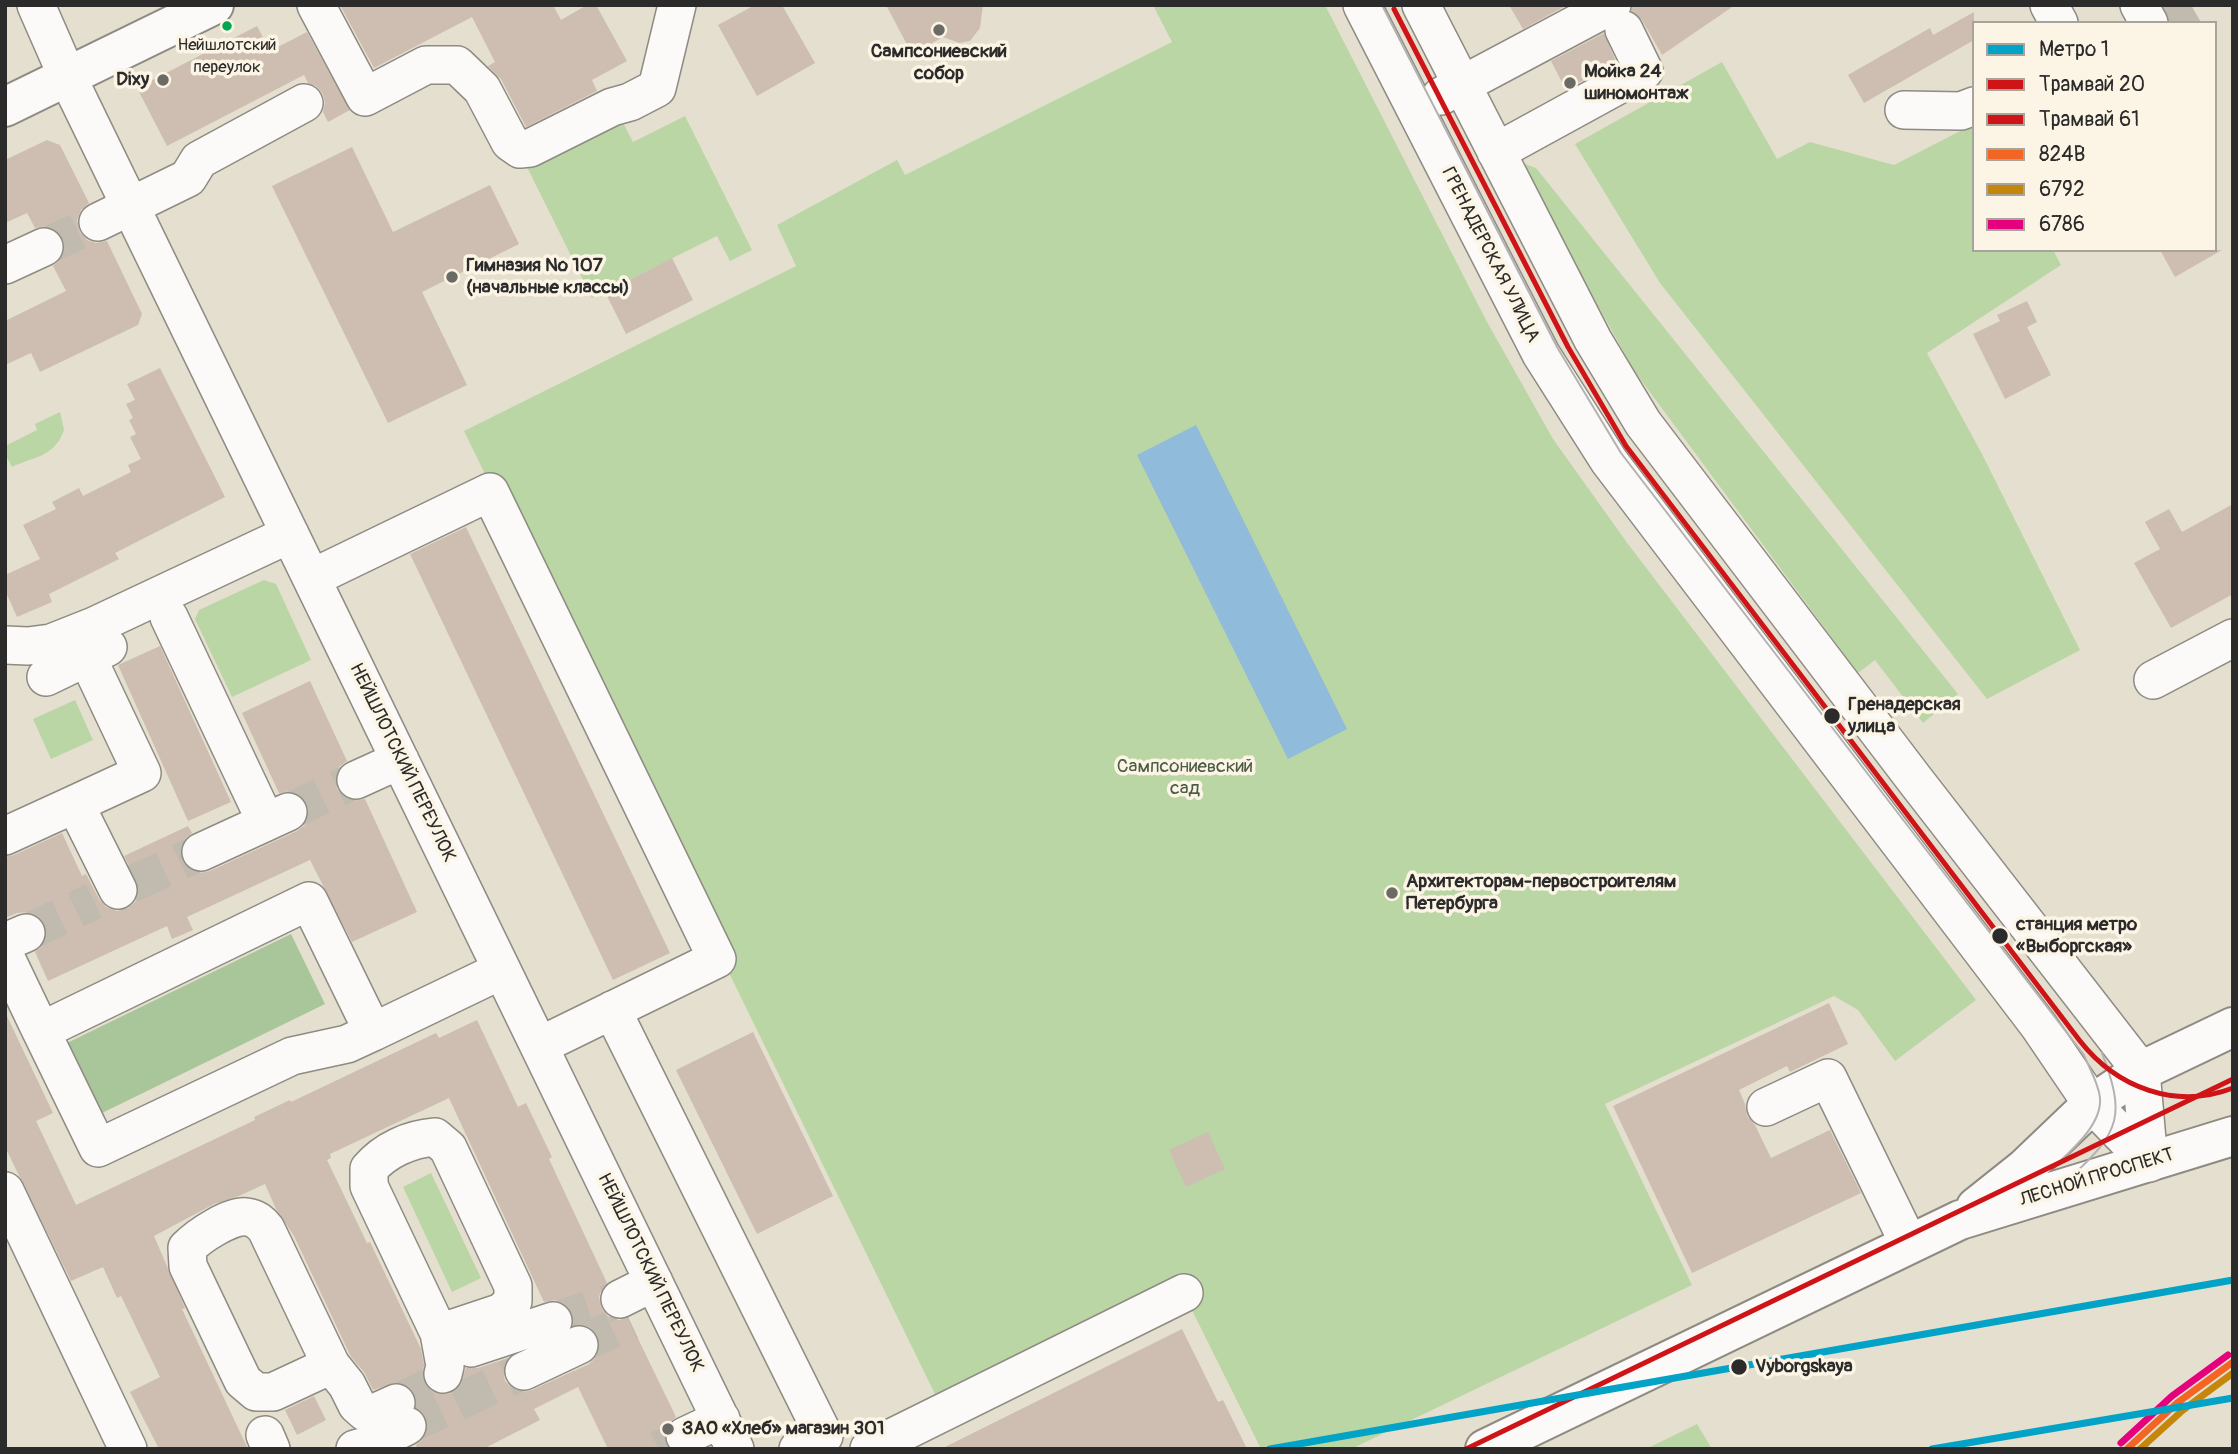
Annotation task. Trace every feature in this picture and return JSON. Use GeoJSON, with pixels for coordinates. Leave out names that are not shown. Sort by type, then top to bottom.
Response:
{"type":"FeatureCollection","features":[{"type":"Feature","properties":{"kind":"main road"},"geometry":{"type":"LineString","coordinates":[[5,107],[214,5]]}},
{"type":"Feature","properties":{"kind":"main road","name":"ЛЕСНОЙ ПРОСПЕКТ"},"geometry":{"type":"LineString","coordinates":[[1960,1220],[2025,1168],[2092,1104],[2141,1071],[2233,1027]]}},
{"type":"Feature","properties":{"kind":"main road","name":"ЛЕСНОЙ ПРОСПЕКТ"},"geometry":{"type":"LineString","coordinates":[[1485,1449],[1960,1220],[2233,1136]]}},
{"type":"Feature","properties":{"kind":"street","name":"НЕЙШЛОТСКИЙ ПЕРЕУЛОК"},"geometry":{"type":"LineString","coordinates":[[36,5],[68,78],[728,1434]]}},
{"type":"Feature","properties":{"kind":"street"},"geometry":{"type":"LineString","coordinates":[[316,5],[365,97],[426,65],[457,65],[482,89],[510,142],[520,149],[530,148],[611,107],[630,102],[657,88],[677,5]]}},
{"type":"Feature","properties":{"kind":"street","name":"ГРЕНАДЕРСКАЯ УЛИЦА"},"geometry":{"type":"LineString","coordinates":[[1362,5],[1541,354],[1609,461],[2039,1026],[2092,1104],[2149,1163]]}},
{"type":"Feature","properties":{"kind":"street"},"geometry":{"type":"LineString","coordinates":[[1420,5],[1593,340],[1643,423],[2141,1071],[2149,1163]]}},
{"type":"Feature","properties":{"kind":"street"},"geometry":{"type":"LineString","coordinates":[[2049,5],[2058,21]]}},
{"type":"Feature","properties":{"kind":"street"},"geometry":{"type":"LineString","coordinates":[[1416,110],[1462,85],[1618,18],[1644,71],[1496,152]]}},
{"type":"Feature","properties":{"kind":"street"},"geometry":{"type":"LineString","coordinates":[[98,222],[188,178],[199,160],[304,103]]}},
{"type":"Feature","properties":{"kind":"street"},"geometry":{"type":"LineString","coordinates":[[1904,110],[1961,111],[1972,107]]}},
{"type":"Feature","properties":{"kind":"street"},"geometry":{"type":"LineString","coordinates":[[5,265],[44,247]]}},
{"type":"Feature","properties":{"kind":"street"},"geometry":{"type":"LineString","coordinates":[[5,645],[51,643],[490,492],[717,959],[539,1046]]}},
{"type":"Feature","properties":{"kind":"street"},"geometry":{"type":"LineString","coordinates":[[46,677],[301,555]]}},
{"type":"Feature","properties":{"kind":"street"},"geometry":{"type":"LineString","coordinates":[[169,617],[277,817],[201,852]]}},
{"type":"Feature","properties":{"kind":"street"},"geometry":{"type":"LineString","coordinates":[[2153,680],[2233,638]]}},
{"type":"Feature","properties":{"kind":"street"},"geometry":{"type":"LineString","coordinates":[[5,836],[142,772],[87,657]]}},
{"type":"Feature","properties":{"kind":"street"},"geometry":{"type":"LineString","coordinates":[[356,780],[400,760]]}},
{"type":"Feature","properties":{"kind":"street"},"geometry":{"type":"LineString","coordinates":[[1872,806],[1915,780]]}},
{"type":"Feature","properties":{"kind":"street"},"geometry":{"type":"LineString","coordinates":[[75,804],[114,892]]}},
{"type":"Feature","properties":{"kind":"street"},"geometry":{"type":"LineString","coordinates":[[41,1031],[309,901],[373,1032]]}},
{"type":"Feature","properties":{"kind":"street"},"geometry":{"type":"LineString","coordinates":[[12,944],[41,1031],[98,1148],[292,1056],[346,1044],[502,970]]}},
{"type":"Feature","properties":{"kind":"street"},"geometry":{"type":"LineString","coordinates":[[612,1010],[811,1442],[862,1449]]}},
{"type":"Feature","properties":{"kind":"street"},"geometry":{"type":"LineString","coordinates":[[1766,1107],[1828,1078],[1909,1244]]}},
{"type":"Feature","properties":{"kind":"street"},"geometry":{"type":"LineString","coordinates":[[435,1137],[447,1148],[513,1286],[513,1301],[502,1312],[442,1354],[369,1186],[369,1169],[379,1157],[419,1138],[435,1137]]}},
{"type":"Feature","properties":{"kind":"street"},"geometry":{"type":"LineString","coordinates":[[5,1191],[128,1449]]}},
{"type":"Feature","properties":{"kind":"street"},"geometry":{"type":"LineString","coordinates":[[331,1365],[273,1392],[256,1392],[243,1381],[188,1266],[187,1248],[199,1236],[237,1218],[249,1217],[260,1221],[267,1229],[331,1365],[347,1385],[357,1405],[365,1412],[402,1415],[369,1445],[355,1449]]}},
{"type":"Feature","properties":{"kind":"street"},"geometry":{"type":"LineString","coordinates":[[625,1310],[659,1293]]}},
{"type":"Feature","properties":{"kind":"street"},"geometry":{"type":"LineString","coordinates":[[869,1449],[1184,1293]]}},
{"type":"Feature","properties":{"kind":"street"},"geometry":{"type":"LineString","coordinates":[[442,1354],[566,1333],[524,1371]]}},
{"type":"Feature","properties":{"kind":"street"},"geometry":{"type":"LineString","coordinates":[[685,1436],[728,1434]]}},
{"type":"Feature","properties":{"kind":"green space","name":"Сампсониевский сад"},"geometry":{"type":"Polygon","coordinates":[[[1153,5],[1325,5],[1487,322],[1553,439],[1628,544],[1976,1000],[1895,1061],[1858,1010],[1834,996],[1605,1104],[1692,1285],[1351,1449],[1261,1449],[1175,1276],[935,1394],[464,431],[796,266],[777,225],[897,160],[905,175],[1172,42],[1153,5]]]}},
{"type":"Feature","properties":{"kind":"green space"},"geometry":{"type":"Polygon","coordinates":[[[1722,62],[1777,159],[1810,142],[1894,165],[1972,125],[1972,252],[2054,252],[2061,265],[1927,353],[1982,454],[2080,650],[1987,699],[1660,283],[1575,144],[1722,62]]]}},
{"type":"Feature","properties":{"kind":"green space"},"geometry":{"type":"Polygon","coordinates":[[[685,116],[752,250],[730,261],[717,236],[592,298],[526,165],[620,117],[633,142],[685,116]]]}},
{"type":"Feature","properties":{"kind":"green space"},"geometry":{"type":"Polygon","coordinates":[[[1517,161],[1536,168],[1958,694],[1923,723],[1875,660],[1858,673],[1635,372],[1517,161]]]}},
{"type":"Feature","properties":{"kind":"green space"},"geometry":{"type":"Polygon","coordinates":[[[60,412],[64,430],[55,446],[42,455],[12,467],[5,454],[5,446],[37,430],[35,424],[60,412]]]}},
{"type":"Feature","properties":{"kind":"green space"},"geometry":{"type":"Polygon","coordinates":[[[264,580],[276,584],[311,660],[232,697],[195,619],[199,610],[264,580]]]}},
{"type":"Feature","properties":{"kind":"green space"},"geometry":{"type":"Polygon","coordinates":[[[75,700],[93,740],[51,759],[33,719],[75,700]]]}},
{"type":"Feature","properties":{"kind":"green space"},"geometry":{"type":"Polygon","coordinates":[[[291,934],[325,1004],[102,1113],[67,1043],[291,934]]]}},
{"type":"Feature","properties":{"kind":"green space"},"geometry":{"type":"Polygon","coordinates":[[[431,1173],[481,1278],[452,1292],[403,1187],[431,1173]]]}},
{"type":"Feature","properties":{"kind":"green space"},"geometry":{"type":"Polygon","coordinates":[[[1697,1424],[1712,1449],[1646,1449],[1697,1424]]]}},
{"type":"Feature","properties":{"kind":"water"},"geometry":{"type":"Polygon","coordinates":[[[1196,425],[1347,729],[1288,759],[1137,455],[1196,425]]]}},
{"type":"Feature","properties":{"kind":"building"},"geometry":{"type":"Polygon","coordinates":[[[340,5],[553,5],[561,20],[587,5],[596,5],[627,61],[592,80],[597,91],[526,127],[501,79],[488,66],[495,62],[472,17],[374,68],[340,5]]]}},
{"type":"Feature","properties":{"kind":"building"},"geometry":{"type":"Polygon","coordinates":[[[755,5],[782,5],[815,63],[757,96],[718,25],[755,5]]]}},
{"type":"Feature","properties":{"kind":"building","name":"Сампсониевский собор"},"geometry":{"type":"Polygon","coordinates":[[[886,5],[983,5],[980,28],[970,41],[959,43],[943,37],[912,54],[886,5]]]}},
{"type":"Feature","properties":{"kind":"building"},"geometry":{"type":"Polygon","coordinates":[[[1509,5],[1567,5],[1523,29],[1509,5]]]}},
{"type":"Feature","properties":{"kind":"building"},"geometry":{"type":"Polygon","coordinates":[[[1633,5],[1735,5],[1662,55],[1642,20],[1631,11],[1633,5]]]}},
{"type":"Feature","properties":{"kind":"building"},"geometry":{"type":"Polygon","coordinates":[[[1974,12],[1972,41],[1864,103],[1848,75],[1930,28],[1933,35],[1974,12]]]}},
{"type":"Feature","properties":{"kind":"building"},"geometry":{"type":"Polygon","coordinates":[[[257,26],[270,51],[307,32],[350,110],[328,122],[323,112],[323,94],[316,86],[308,83],[304,75],[167,146],[137,88],[257,26]]]}},
{"type":"Feature","properties":{"kind":"building"},"geometry":{"type":"Polygon","coordinates":[[[1604,33],[1616,62],[1566,90],[1551,61],[1604,33]]]}},
{"type":"Feature","properties":{"kind":"building"},"geometry":{"type":"Polygon","coordinates":[[[47,140],[60,145],[89,203],[81,210],[77,220],[80,232],[87,240],[96,243],[107,241],[142,314],[138,325],[40,372],[31,353],[5,365],[5,321],[66,291],[53,266],[61,259],[65,248],[63,238],[57,230],[47,226],[35,228],[27,213],[5,223],[5,160],[47,140]]]}},
{"type":"Feature","properties":{"kind":"building"},"geometry":{"type":"Polygon","coordinates":[[[352,147],[393,232],[490,185],[519,244],[422,292],[467,385],[388,423],[272,186],[352,147]]]}},
{"type":"Feature","properties":{"kind":"building"},"geometry":{"type":"Polygon","coordinates":[[[2222,250],[2175,277],[2161,252],[2222,250]]]}},
{"type":"Feature","properties":{"kind":"building"},"geometry":{"type":"Polygon","coordinates":[[[672,258],[693,300],[626,334],[605,292],[672,258]]]}},
{"type":"Feature","properties":{"kind":"building"},"geometry":{"type":"Polygon","coordinates":[[[2027,301],[2037,322],[2027,327],[2051,375],[2005,399],[1973,334],[2000,321],[1997,315],[2027,301]]]}},
{"type":"Feature","properties":{"kind":"building"},"geometry":{"type":"Polygon","coordinates":[[[160,368],[225,497],[115,553],[119,559],[49,594],[52,602],[17,617],[5,590],[5,575],[40,559],[23,525],[56,509],[52,502],[79,488],[83,496],[131,472],[128,465],[141,459],[130,437],[136,434],[129,420],[133,418],[126,404],[135,400],[127,384],[160,368]]]}},
{"type":"Feature","properties":{"kind":"building"},"geometry":{"type":"Polygon","coordinates":[[[2233,504],[2233,594],[2171,628],[2134,563],[2160,549],[2145,522],[2169,509],[2182,532],[2233,504]]]}},
{"type":"Feature","properties":{"kind":"building"},"geometry":{"type":"Polygon","coordinates":[[[466,527],[670,953],[613,980],[410,554],[466,527]]]}},
{"type":"Feature","properties":{"kind":"building"},"geometry":{"type":"Polygon","coordinates":[[[160,646],[231,802],[188,821],[118,665],[160,646]]]}},
{"type":"Feature","properties":{"kind":"building"},"geometry":{"type":"Polygon","coordinates":[[[310,681],[347,761],[339,767],[335,777],[337,789],[343,797],[353,801],[365,799],[417,912],[352,942],[310,860],[187,917],[193,930],[172,939],[167,926],[48,981],[35,952],[43,945],[47,936],[45,924],[29,912],[5,918],[5,857],[62,833],[82,876],[86,874],[106,907],[117,911],[128,908],[135,902],[139,892],[137,881],[124,856],[188,826],[192,833],[184,840],[180,851],[182,860],[188,869],[200,873],[210,871],[297,831],[305,825],[309,815],[307,803],[300,795],[291,791],[279,793],[242,713],[310,681]]]}},
{"type":"Feature","properties":{"kind":"building"},"geometry":{"type":"Polygon","coordinates":[[[1829,1003],[1848,1044],[1790,1072],[1787,1066],[1739,1090],[1747,1116],[1755,1125],[1771,1158],[1830,1130],[1861,1193],[1692,1273],[1613,1106],[1829,1003]]]}},
{"type":"Feature","properties":{"kind":"building"},"geometry":{"type":"Polygon","coordinates":[[[5,1012],[53,1113],[36,1121],[76,1205],[255,1120],[254,1117],[290,1100],[291,1102],[436,1033],[439,1038],[477,1020],[518,1107],[526,1103],[607,1283],[599,1297],[602,1309],[609,1317],[618,1320],[628,1318],[676,1417],[668,1424],[664,1434],[669,1449],[608,1449],[578,1387],[534,1409],[540,1420],[483,1449],[417,1449],[416,1445],[425,1437],[428,1427],[425,1416],[416,1408],[415,1394],[408,1386],[397,1382],[373,1390],[364,1372],[351,1357],[294,1236],[276,1209],[265,1184],[214,1204],[154,1236],[185,1308],[182,1309],[248,1449],[159,1449],[130,1392],[160,1377],[121,1296],[117,1298],[103,1267],[71,1281],[5,1147],[5,1012]],[[449,1098],[330,1154],[331,1158],[327,1160],[421,1349],[423,1379],[428,1389],[439,1394],[449,1394],[458,1388],[466,1368],[478,1368],[508,1358],[503,1369],[505,1381],[522,1392],[589,1364],[597,1356],[600,1346],[598,1337],[590,1327],[573,1325],[573,1314],[566,1305],[557,1300],[544,1302],[449,1098]]]}},
{"type":"Feature","properties":{"kind":"building"},"geometry":{"type":"Polygon","coordinates":[[[753,1032],[833,1196],[757,1234],[676,1070],[753,1032]]]}},
{"type":"Feature","properties":{"kind":"building"},"geometry":{"type":"Polygon","coordinates":[[[1208,1132],[1225,1169],[1186,1187],[1169,1150],[1208,1132]]]}},
{"type":"Feature","properties":{"kind":"building"},"geometry":{"type":"Polygon","coordinates":[[[1182,1329],[1218,1402],[1223,1400],[1247,1449],[941,1449],[1182,1329]]]}},
{"type":"Feature","properties":{"kind":"building"},"geometry":{"type":"Polygon","coordinates":[[[314,1396],[326,1420],[297,1435],[285,1410],[314,1396]]]}},
{"type":"Feature","properties":{"kind":"tunnel"},"geometry":{"type":"LineString","coordinates":[[2163,21],[2191,5]]}},
{"type":"Feature","properties":{"kind":"tunnel"},"geometry":{"type":"LineString","coordinates":[[44,247],[98,222]]}},
{"type":"Feature","properties":{"kind":"tunnel"},"geometry":{"type":"LineString","coordinates":[[288,812],[356,780]]}},
{"type":"Feature","properties":{"kind":"tunnel"},"geometry":{"type":"LineString","coordinates":[[130,885],[201,852]]}},
{"type":"Feature","properties":{"kind":"tunnel"},"geometry":{"type":"LineString","coordinates":[[26,933],[94,901]]}},
{"type":"Feature","properties":{"kind":"tunnel"},"geometry":{"type":"LineString","coordinates":[[553,1321],[620,1299]]}},
{"type":"Feature","properties":{"kind":"tunnel"},"geometry":{"type":"LineString","coordinates":[[579,1345],[630,1321]]}},
{"type":"Feature","properties":{"kind":"tunnel"},"geometry":{"type":"LineString","coordinates":[[407,1426],[524,1371]]}},
{"type":"Feature","properties":{"kind":"tunnel"},"geometry":{"type":"LineString","coordinates":[[396,1403],[433,1385],[443,1374]]}},
{"type":"Feature","properties":{"kind":"tunnel"},"geometry":{"type":"LineString","coordinates":[[659,1449],[685,1436]]}},
{"type":"Feature","properties":{"kind":"tram line"},"geometry":{"type":"LineString","coordinates":[[1382,5],[1557,347],[1621,453],[2084,1055],[2098,1087],[2100,1098],[2097,1116],[2086,1134],[2058,1163]]}},
{"type":"Feature","properties":{"kind":"tram line","name":"61"},"geometry":{"type":"LineString","coordinates":[[1394,9],[1568,347],[1626,446],[2080,1041],[2112,1071],[2149,1090],[2190,1097],[2233,1088]]}},
{"type":"Feature","properties":{"kind":"tram line"},"geometry":{"type":"LineString","coordinates":[[2073,1175],[2101,1146],[2114,1120],[2114,1092],[2102,1053]]}},
{"type":"Feature","properties":{"kind":"tram line","name":"20"},"geometry":{"type":"LineString","coordinates":[[1466,1449],[2233,1079]]}},
{"type":"Feature","properties":{"kind":"metro line","name":"1"},"geometry":{"type":"LineString","coordinates":[[1270,1449],[2233,1280]]}},
{"type":"Feature","properties":{"kind":"metro line","name":"1"},"geometry":{"type":"LineString","coordinates":[[1932,1449],[2233,1398]]}},
{"type":"Feature","properties":{"kind":"transit line","name":"6786"},"geometry":{"type":"LineString","coordinates":[[2121,1443],[2172,1396],[2228,1355]]}},
{"type":"Feature","properties":{"kind":"transit line","name":"824В"},"geometry":{"type":"LineString","coordinates":[[2127,1449],[2177,1403],[2233,1362]]}},
{"type":"Feature","properties":{"kind":"transit line","name":"6792"},"geometry":{"type":"LineString","coordinates":[[2140,1449],[2183,1410],[2233,1373]]}},
{"type":"Feature","properties":{"kind":"place","name":"Нейшлотский переулок"},"geometry":{"type":"Point","coordinates":[227,26]}},
{"type":"Feature","properties":{"kind":"place","name":"Сампсониевский собор"},"geometry":{"type":"Point","coordinates":[939,30]}},
{"type":"Feature","properties":{"kind":"place","name":"Dixy"},"geometry":{"type":"Point","coordinates":[163,80]}},
{"type":"Feature","properties":{"kind":"place","name":"Мойка 24 шиномонтаж"},"geometry":{"type":"Point","coordinates":[1570,83]}},
{"type":"Feature","properties":{"kind":"place","name":"Гимназия № 107 (начальные классы)"},"geometry":{"type":"Point","coordinates":[452,277]}},
{"type":"Feature","properties":{"kind":"place","name":"Гренадерская улица"},"geometry":{"type":"Point","coordinates":[1832,716]}},
{"type":"Feature","properties":{"kind":"place","name":"Архитекторам-первостроителям Петербурга"},"geometry":{"type":"Point","coordinates":[1392,893]}},
{"type":"Feature","properties":{"kind":"place","name":"станция метро «Выборгская»"},"geometry":{"type":"Point","coordinates":[2000,936]}},
{"type":"Feature","properties":{"kind":"place","name":"Vyborgskaya"},"geometry":{"type":"Point","coordinates":[1739,1367]}},
{"type":"Feature","properties":{"kind":"place","name":"ЗАО «Хлеб» магазин 301"},"geometry":{"type":"Point","coordinates":[668,1429]}}]}
